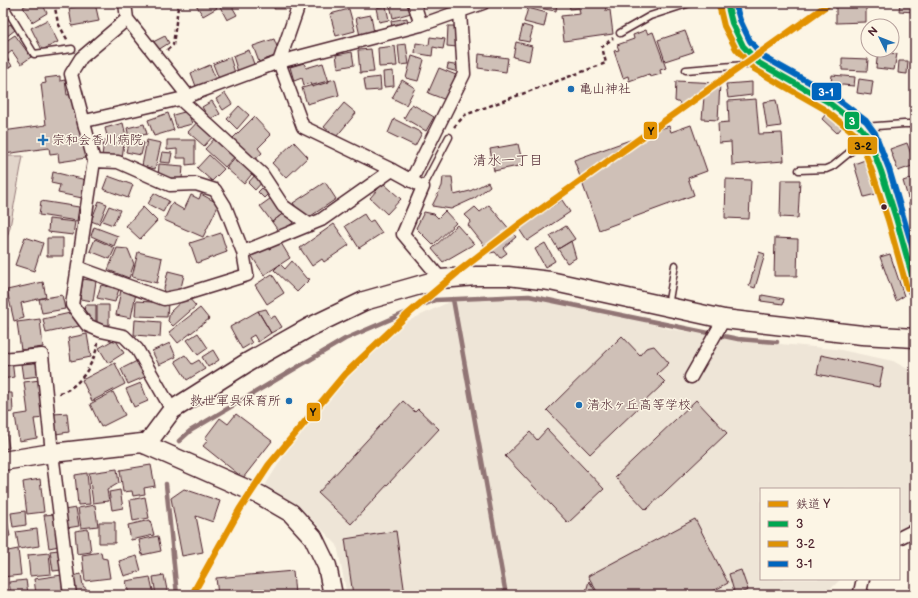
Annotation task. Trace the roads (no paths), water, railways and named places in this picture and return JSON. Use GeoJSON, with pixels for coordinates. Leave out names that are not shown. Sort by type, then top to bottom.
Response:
{"type":"FeatureCollection","features":[{"type":"Feature","properties":{"kind":"street"},"geometry":{"type":"LineString","coordinates":[[125,3],[127,19],[158,58],[184,98],[262,174],[283,206],[310,225]]}},
{"type":"Feature","properties":{"kind":"street"},"geometry":{"type":"LineString","coordinates":[[297,3],[297,10],[279,62],[303,127],[392,170],[423,187],[403,234],[441,279]]}},
{"type":"Feature","properties":{"kind":"street"},"geometry":{"type":"LineString","coordinates":[[414,3],[421,25]]}},
{"type":"Feature","properties":{"kind":"street"},"geometry":{"type":"LineString","coordinates":[[85,121],[184,98],[279,62],[421,25],[483,3]]}},
{"type":"Feature","properties":{"kind":"street"},"geometry":{"type":"LineString","coordinates":[[727,3],[732,23],[743,46],[760,63],[828,102],[864,132],[881,171],[915,286]]}},
{"type":"Feature","properties":{"kind":"street"},"geometry":{"type":"LineString","coordinates":[[411,181],[464,74],[460,12]]}},
{"type":"Feature","properties":{"kind":"street"},"geometry":{"type":"LineString","coordinates":[[127,19],[82,58],[71,74],[85,121],[94,161],[79,268],[72,305],[87,325],[101,331],[124,336],[137,349],[172,410]]}},
{"type":"Feature","properties":{"kind":"street"},"geometry":{"type":"LineString","coordinates":[[79,268],[164,298],[179,296],[247,274],[243,252],[225,206],[214,190],[196,184],[170,185],[118,162],[94,161]]}},
{"type":"Feature","properties":{"kind":"street"},"geometry":{"type":"LineString","coordinates":[[243,252],[321,220],[392,170]]}},
{"type":"Feature","properties":{"kind":"street"},"geometry":{"type":"LineString","coordinates":[[146,445],[172,410],[248,362],[310,327],[364,301],[441,279],[476,276],[508,276],[529,278],[550,281],[724,319],[862,336],[915,338]]}},
{"type":"Feature","properties":{"kind":"street"},"geometry":{"type":"LineString","coordinates":[[691,377],[724,319]]}},
{"type":"Feature","properties":{"kind":"street"},"geometry":{"type":"LineString","coordinates":[[3,359],[42,355],[52,453],[70,595]]}},
{"type":"Feature","properties":{"kind":"street"},"geometry":{"type":"LineString","coordinates":[[3,461],[52,453],[142,443],[260,495],[291,513],[314,537],[327,566],[333,595]]}},
{"type":"Feature","properties":{"kind":"street"},"geometry":{"type":"LineString","coordinates":[[900,538],[915,530]]}},
{"type":"Feature","properties":{"kind":"street"},"geometry":{"type":"LineString","coordinates":[[863,580],[860,592],[864,595]]}},
{"type":"Feature","properties":{"kind":"lane"},"geometry":{"type":"LineString","coordinates":[[3,3],[34,54],[72,49]]}},
{"type":"Feature","properties":{"kind":"lane"},"geometry":{"type":"LineString","coordinates":[[620,33],[650,16],[690,3]]}},
{"type":"Feature","properties":{"kind":"lane"},"geometry":{"type":"LineString","coordinates":[[686,70],[760,63]]}},
{"type":"Feature","properties":{"kind":"lane"},"geometry":{"type":"LineString","coordinates":[[799,170],[826,169],[833,166],[864,132],[904,124],[915,124]]}},
{"type":"Feature","properties":{"kind":"lane"},"geometry":{"type":"LineString","coordinates":[[423,187],[449,137]]}},
{"type":"Feature","properties":{"kind":"lane"},"geometry":{"type":"LineString","coordinates":[[668,307],[675,265]]}},
{"type":"Feature","properties":{"kind":"waterway"},"geometry":{"type":"LineString","coordinates":[[179,441],[190,431],[345,339],[435,300],[529,296],[738,339],[777,342]]}},
{"type":"Feature","properties":{"kind":"waterway"},"geometry":{"type":"LineString","coordinates":[[453,299],[506,595]]}},
{"type":"Feature","properties":{"kind":"waterway"},"geometry":{"type":"LineString","coordinates":[[166,484],[177,595]]}},
{"type":"Feature","properties":{"kind":"rail line","name":"Y"},"geometry":{"type":"LineString","coordinates":[[192,595],[240,509],[269,465],[345,374],[407,315],[459,271],[520,224],[830,3]]}},
{"type":"Feature","properties":{"kind":"place","name":"亀山神社"},"geometry":{"type":"Point","coordinates":[571,89]}},
{"type":"Feature","properties":{"kind":"place","name":"宗和会香川病院"},"geometry":{"type":"Point","coordinates":[43,140]}},
{"type":"Feature","properties":{"kind":"place","name":"救世軍呉保育所"},"geometry":{"type":"Point","coordinates":[289,401]}},
{"type":"Feature","properties":{"kind":"place","name":"清水ヶ丘高等学校"},"geometry":{"type":"Point","coordinates":[579,405]}},
{"type":"Feature","properties":{"kind":"district","name":"清水一丁目"},"geometry":{"type":"Point","coordinates":[508,160]}}]}
